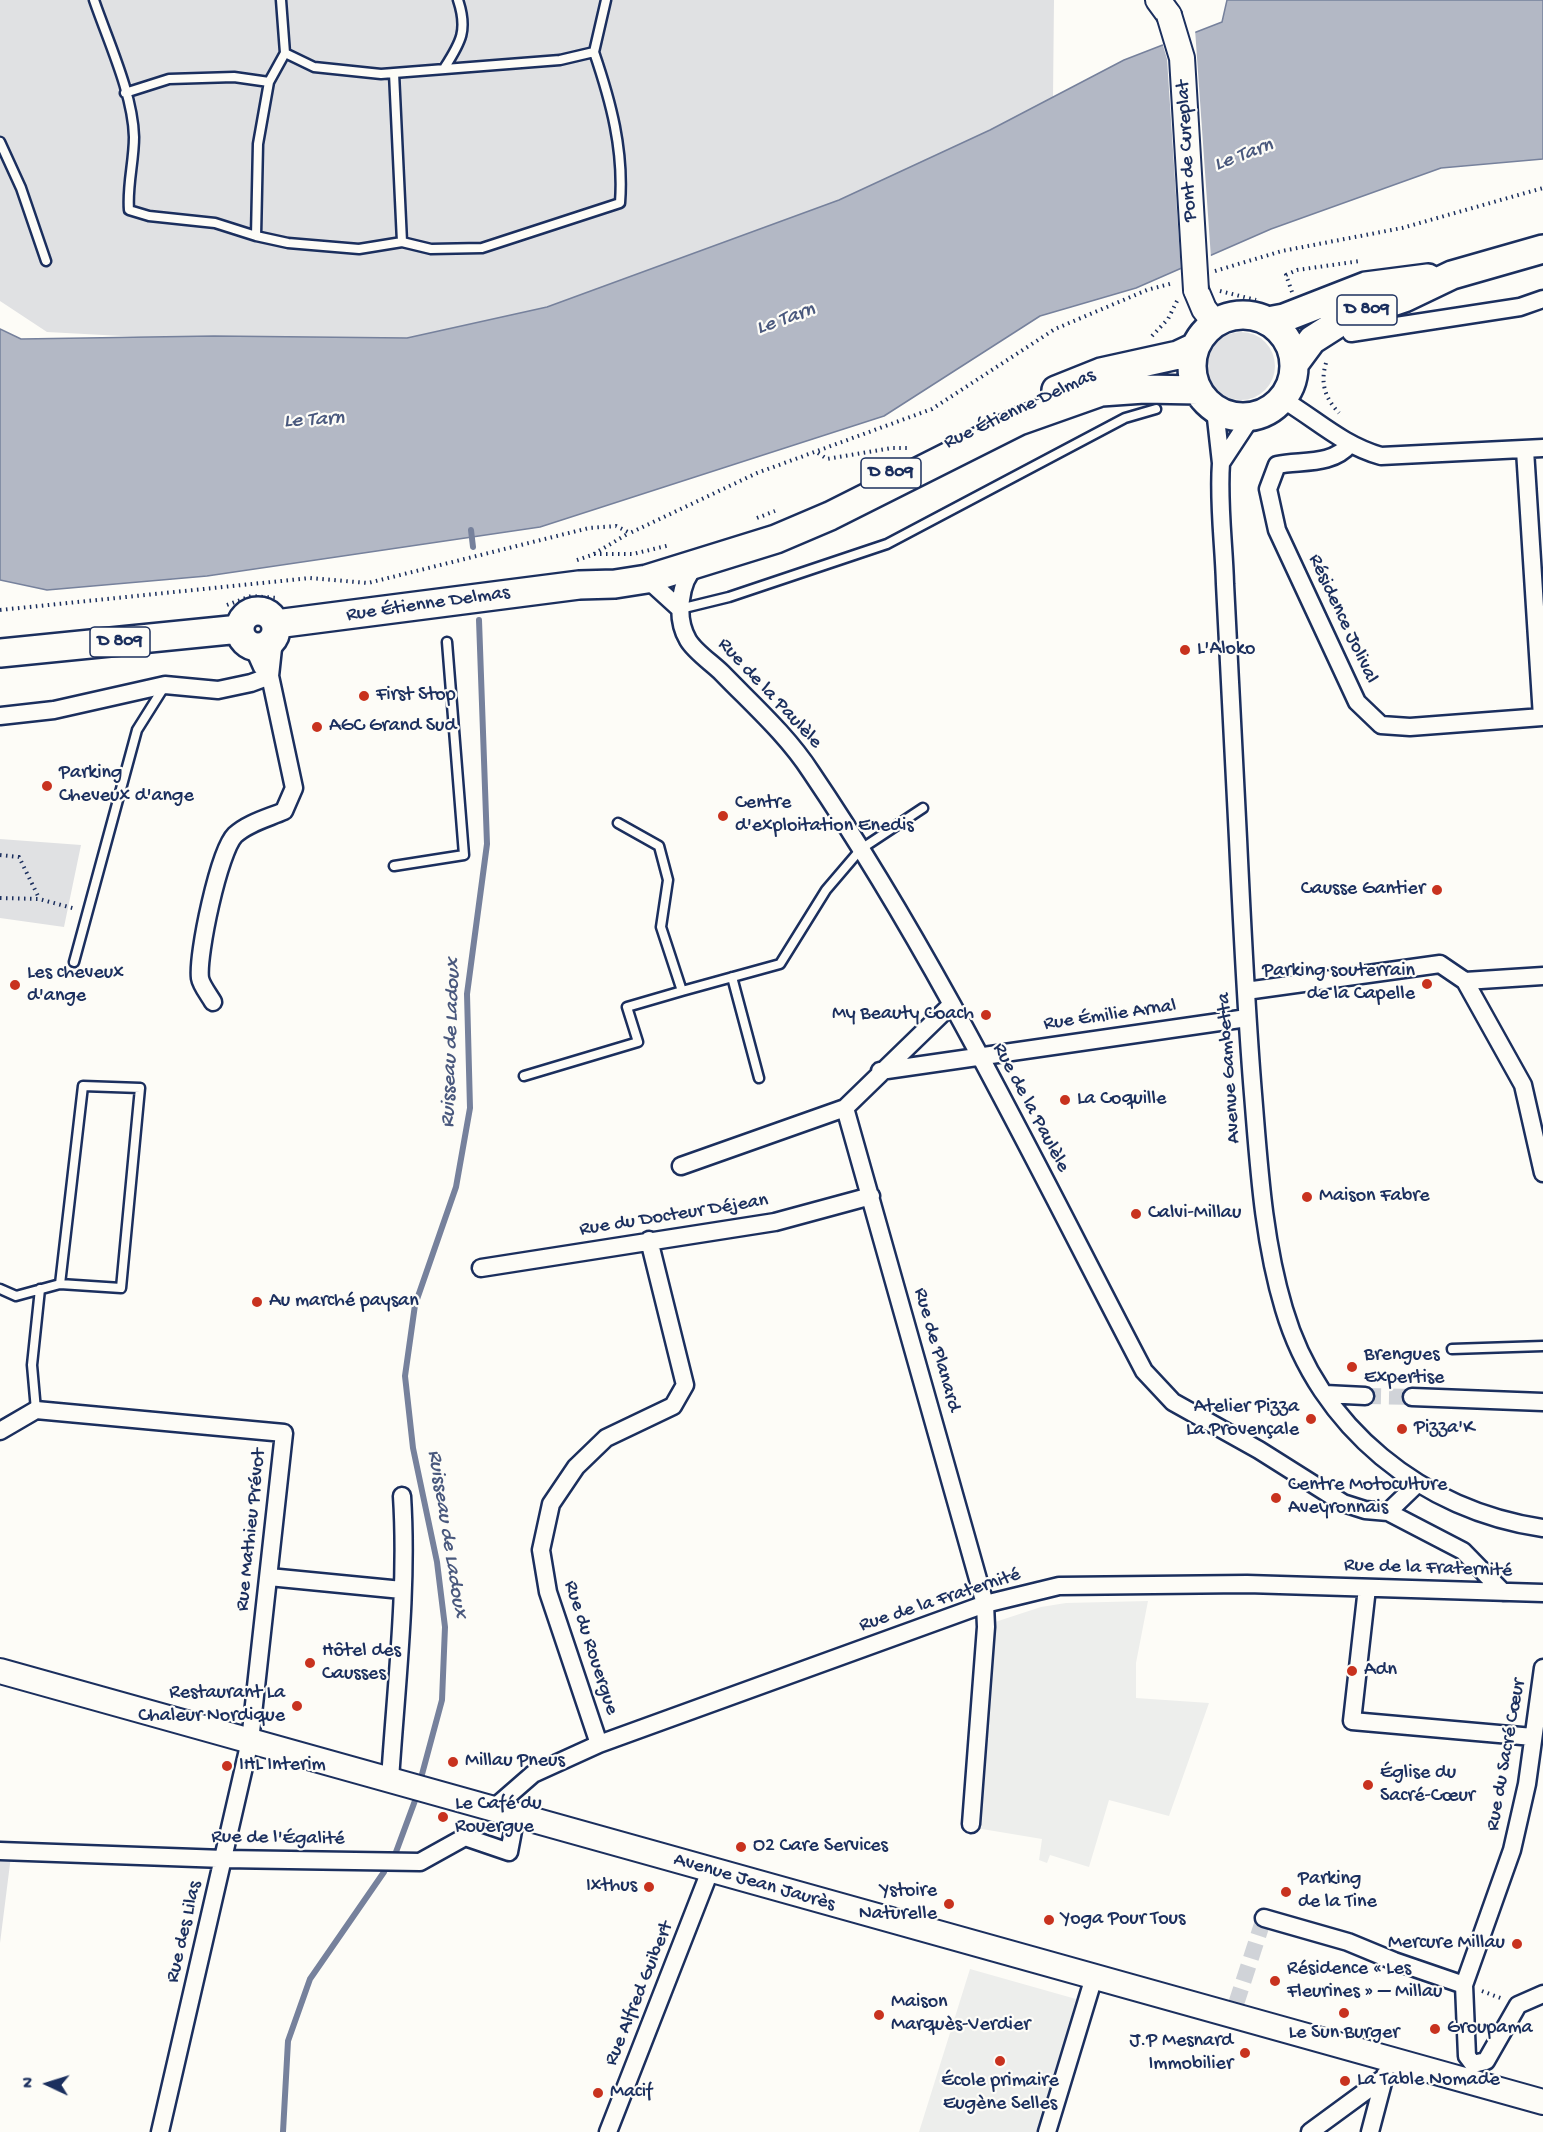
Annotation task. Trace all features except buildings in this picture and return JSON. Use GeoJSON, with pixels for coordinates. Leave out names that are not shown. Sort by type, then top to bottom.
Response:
{"type":"FeatureCollection","features":[{"type":"Feature","properties":{"kind":"main road","name":"Pont de Cureplat"},"geometry":{"type":"LineString","coordinates":[[1164,8],[1182,58],[1195,281]]}},
{"type":"Feature","properties":{"kind":"main road","name":"D 809"},"geometry":{"type":"LineString","coordinates":[[1268,321],[1284,318],[1366,286],[1452,275],[1543,249]]}},
{"type":"Feature","properties":{"kind":"main road","name":"D 809"},"geometry":{"type":"LineString","coordinates":[[1295,363],[1312,340],[1330,327],[1348,317],[1404,298],[1452,275]]}},
{"type":"Feature","properties":{"kind":"main road"},"geometry":{"type":"LineString","coordinates":[[1195,281],[1204,309],[1215,323]]}},
{"type":"Feature","properties":{"kind":"main road"},"geometry":{"type":"LineString","coordinates":[[1241,314],[1268,321],[1289,343],[1295,363],[1294,376],[1282,399],[1269,411],[1252,416],[1232,416],[1206,399],[1192,369],[1196,347],[1203,334],[1215,323],[1241,314]]}},
{"type":"Feature","properties":{"kind":"main road","name":"Rue Étienne Delmas"},"geometry":{"type":"LineString","coordinates":[[579,585],[615,571],[717,545],[763,529],[880,479],[1058,389],[1101,372],[1178,356],[1196,347]]}},
{"type":"Feature","properties":{"kind":"main road","name":"Rue Étienne Delmas"},"geometry":{"type":"LineString","coordinates":[[0,653],[261,635],[466,599],[647,579],[776,539],[830,516],[1019,421],[1101,392],[1144,389],[1206,399]]}},
{"type":"Feature","properties":{"kind":"main road","name":"Avenue Jean Jaurès"},"geometry":{"type":"LineString","coordinates":[[0,1671],[1094,1977],[1235,2010],[1388,2068],[1470,2072],[1543,2102]]}},
{"type":"Feature","properties":{"kind":"street"},"geometry":{"type":"LineString","coordinates":[[1351,333],[1520,307],[1543,299]]}},
{"type":"Feature","properties":{"kind":"street","name":"Avenue Gambetta"},"geometry":{"type":"LineString","coordinates":[[1206,399],[1221,463],[1247,1018],[1260,1185],[1272,1261],[1285,1312],[1325,1394],[1340,1414],[1379,1455],[1417,1484],[1484,1515],[1515,1524],[1543,1528]]}},
{"type":"Feature","properties":{"kind":"street"},"geometry":{"type":"LineString","coordinates":[[1282,399],[1329,432],[1350,444],[1381,456],[1543,448]]}},
{"type":"Feature","properties":{"kind":"street"},"geometry":{"type":"LineString","coordinates":[[1221,463],[1252,416]]}},
{"type":"Feature","properties":{"kind":"street","name":"Résidence Jolival"},"geometry":{"type":"LineString","coordinates":[[1350,444],[1342,454],[1318,461],[1295,461],[1276,465],[1268,489],[1277,530],[1357,702],[1381,725],[1410,727],[1542,717],[1525,450]]}},
{"type":"Feature","properties":{"kind":"street","name":"Rue de la Paulèle"},"geometry":{"type":"LineString","coordinates":[[703,561],[687,574],[680,609],[688,639],[772,724],[809,769],[884,883],[1144,1371],[1173,1402],[1259,1450],[1343,1503],[1365,1510],[1388,1512],[1463,1551],[1503,1592]]}},
{"type":"Feature","properties":{"kind":"street"},"geometry":{"type":"LineString","coordinates":[[647,579],[680,609]]}},
{"type":"Feature","properties":{"kind":"street"},"geometry":{"type":"LineString","coordinates":[[213,1002],[200,979],[214,884],[225,851],[234,836],[245,828],[284,811],[294,788],[270,676],[262,667],[261,635]]}},
{"type":"Feature","properties":{"kind":"street"},"geometry":{"type":"LineString","coordinates":[[0,716],[54,710],[165,685],[218,690],[251,683],[270,676]]}},
{"type":"Feature","properties":{"kind":"street"},"geometry":{"type":"LineString","coordinates":[[1246,991],[1440,964],[1465,981],[1523,1085],[1543,1173]]}},
{"type":"Feature","properties":{"kind":"street"},"geometry":{"type":"LineString","coordinates":[[1465,981],[1495,977],[1543,976]]}},
{"type":"Feature","properties":{"kind":"street"},"geometry":{"type":"LineString","coordinates":[[681,1166],[844,1108],[951,1005]]}},
{"type":"Feature","properties":{"kind":"street","name":"Rue Émilie Arnal"},"geometry":{"type":"LineString","coordinates":[[880,1071],[1247,1018]]}},
{"type":"Feature","properties":{"kind":"street","name":"Rue de Planard"},"geometry":{"type":"LineString","coordinates":[[844,1108],[871,1196],[985,1604],[986,1627],[971,1824]]}},
{"type":"Feature","properties":{"kind":"street","name":"Rue du Docteur Déjean"},"geometry":{"type":"LineString","coordinates":[[481,1268],[775,1222],[871,1196]]}},
{"type":"Feature","properties":{"kind":"street","name":"Rue du Rouergue"},"geometry":{"type":"LineString","coordinates":[[599,1743],[548,1592],[541,1550],[551,1504],[576,1467],[606,1438],[673,1406],[685,1385],[649,1240]]}},
{"type":"Feature","properties":{"kind":"street"},"geometry":{"type":"LineString","coordinates":[[1325,1394],[1365,1396]]}},
{"type":"Feature","properties":{"kind":"street"},"geometry":{"type":"LineString","coordinates":[[1412,1397],[1543,1402]]}},
{"type":"Feature","properties":{"kind":"street"},"geometry":{"type":"LineString","coordinates":[[0,1431],[36,1410]]}},
{"type":"Feature","properties":{"kind":"street","name":"Rue Mathieu Prévot"},"geometry":{"type":"LineString","coordinates":[[36,1410],[284,1433],[250,1741]]}},
{"type":"Feature","properties":{"kind":"street"},"geometry":{"type":"LineString","coordinates":[[1388,1512],[1417,1484]]}},
{"type":"Feature","properties":{"kind":"street"},"geometry":{"type":"LineString","coordinates":[[390,1780],[402,1590],[404,1532],[402,1496]]}},
{"type":"Feature","properties":{"kind":"street"},"geometry":{"type":"LineString","coordinates":[[269,1576],[402,1590]]}},
{"type":"Feature","properties":{"kind":"street","name":"Rue de la Fraternité"},"geometry":{"type":"LineString","coordinates":[[505,1812],[533,1774],[599,1743],[985,1604],[1059,1586],[1247,1584],[1543,1593]]}},
{"type":"Feature","properties":{"kind":"street"},"geometry":{"type":"LineString","coordinates":[[1367,1588],[1352,1721],[1533,1737]]}},
{"type":"Feature","properties":{"kind":"street","name":"Rue du Sacré Cœur"},"geometry":{"type":"LineString","coordinates":[[1464,1985],[1512,1850],[1527,1784],[1543,1668]]}},
{"type":"Feature","properties":{"kind":"street","name":"Rue des Lilas"},"geometry":{"type":"LineString","coordinates":[[160,2132],[250,1741]]}},
{"type":"Feature","properties":{"kind":"street","name":"Rue de l'Égalité"},"geometry":{"type":"LineString","coordinates":[[0,1851],[224,1859],[420,1862],[465,1837],[509,1852],[505,1812]]}},
{"type":"Feature","properties":{"kind":"street","name":"Rue Alfred Guibert"},"geometry":{"type":"LineString","coordinates":[[608,2132],[710,1871]]}},
{"type":"Feature","properties":{"kind":"street"},"geometry":{"type":"LineString","coordinates":[[1264,1918],[1348,1942],[1394,1961],[1464,1985],[1467,2056],[1470,2072],[1486,2061],[1518,2005],[1543,1994]]}},
{"type":"Feature","properties":{"kind":"street"},"geometry":{"type":"LineString","coordinates":[[1047,2132],[1094,1977]]}},
{"type":"Feature","properties":{"kind":"street"},"geometry":{"type":"LineString","coordinates":[[1310,2132],[1388,2068]]}},
{"type":"Feature","properties":{"kind":"street"},"geometry":{"type":"LineString","coordinates":[[1370,2132],[1388,2068]]}},
{"type":"Feature","properties":{"kind":"lane"},"geometry":{"type":"LineString","coordinates":[[94,0],[125,93],[134,136],[127,186],[129,210],[149,216],[215,223],[288,243],[359,249],[402,242],[431,249],[482,248],[621,203],[623,170],[607,91],[594,52],[606,0]]}},
{"type":"Feature","properties":{"kind":"lane"},"geometry":{"type":"LineString","coordinates":[[256,236],[258,144],[269,82],[285,53],[281,0]]}},
{"type":"Feature","properties":{"kind":"lane"},"geometry":{"type":"LineString","coordinates":[[445,67],[462,39],[462,15],[458,0]]}},
{"type":"Feature","properties":{"kind":"lane"},"geometry":{"type":"LineString","coordinates":[[285,53],[314,67],[381,74],[445,67],[560,60],[594,52]]}},
{"type":"Feature","properties":{"kind":"lane"},"geometry":{"type":"LineString","coordinates":[[394,73],[402,242]]}},
{"type":"Feature","properties":{"kind":"lane"},"geometry":{"type":"LineString","coordinates":[[125,93],[169,79],[234,77],[269,82]]}},
{"type":"Feature","properties":{"kind":"lane"},"geometry":{"type":"LineString","coordinates":[[0,142],[21,188],[46,261]]}},
{"type":"Feature","properties":{"kind":"lane"},"geometry":{"type":"LineString","coordinates":[[680,609],[729,597],[888,544],[1125,418],[1156,409]]}},
{"type":"Feature","properties":{"kind":"lane"},"geometry":{"type":"LineString","coordinates":[[394,866],[464,855],[447,642]]}},
{"type":"Feature","properties":{"kind":"lane"},"geometry":{"type":"LineString","coordinates":[[74,962],[137,730],[165,685]]}},
{"type":"Feature","properties":{"kind":"lane"},"geometry":{"type":"LineString","coordinates":[[524,1076],[638,1042],[627,1007],[780,964],[826,890],[861,849],[923,808]]}},
{"type":"Feature","properties":{"kind":"lane"},"geometry":{"type":"LineString","coordinates":[[618,823],[659,846],[668,880],[661,927],[682,991]]}},
{"type":"Feature","properties":{"kind":"lane"},"geometry":{"type":"LineString","coordinates":[[732,977],[759,1078]]}},
{"type":"Feature","properties":{"kind":"lane"},"geometry":{"type":"LineString","coordinates":[[0,1289],[16,1296],[60,1284],[121,1288],[140,1088],[83,1086],[60,1284]]}},
{"type":"Feature","properties":{"kind":"lane"},"geometry":{"type":"LineString","coordinates":[[36,1410],[32,1365],[40,1289]]}},
{"type":"Feature","properties":{"kind":"lane"},"geometry":{"type":"LineString","coordinates":[[1452,1349],[1543,1346]]}},
{"type":"Feature","properties":{"kind":"path"},"geometry":{"type":"LineString","coordinates":[[0,610],[310,579],[368,583],[589,528],[616,526],[630,533],[757,473],[932,410],[1054,329],[1147,290],[1195,281],[1282,251],[1402,228],[1543,188]]}},
{"type":"Feature","properties":{"kind":"path"},"geometry":{"type":"LineString","coordinates":[[1293,297],[1286,275],[1296,270],[1370,260]]}},
{"type":"Feature","properties":{"kind":"path"},"geometry":{"type":"LineString","coordinates":[[1147,342],[1168,319],[1180,294],[1195,281]]}},
{"type":"Feature","properties":{"kind":"path"},"geometry":{"type":"LineString","coordinates":[[1329,432],[1342,417],[1328,401],[1323,382],[1325,364],[1338,345],[1351,333]]}},
{"type":"Feature","properties":{"kind":"path"},"geometry":{"type":"LineString","coordinates":[[818,452],[827,459],[892,448],[915,448],[905,454]]}},
{"type":"Feature","properties":{"kind":"path"},"geometry":{"type":"LineString","coordinates":[[750,520],[781,509]]}},
{"type":"Feature","properties":{"kind":"path"},"geometry":{"type":"LineString","coordinates":[[592,555],[633,554],[678,543]]}},
{"type":"Feature","properties":{"kind":"path"},"geometry":{"type":"LineString","coordinates":[[0,855],[19,857],[39,899]]}},
{"type":"Feature","properties":{"kind":"path"},"geometry":{"type":"LineString","coordinates":[[0,898],[39,899],[88,912]]}},
{"type":"Feature","properties":{"kind":"path"},"geometry":{"type":"LineString","coordinates":[[1464,1985],[1518,2005]]}},
{"type":"Feature","properties":{"kind":"shaded area"},"geometry":{"type":"Polygon","coordinates":[[[0,0],[1054,0],[1053,97],[990,130],[839,200],[677,262],[548,307],[406,338],[141,337],[47,332],[0,301],[0,0]]]}},
{"type":"Feature","properties":{"kind":"shaded area"},"geometry":{"type":"Polygon","coordinates":[[[1241,332],[1254,335],[1265,342],[1272,353],[1275,366],[1272,379],[1265,390],[1254,397],[1241,400],[1228,397],[1217,390],[1210,379],[1207,366],[1210,353],[1217,342],[1228,335],[1241,332]]]}},
{"type":"Feature","properties":{"kind":"shaded area"},"geometry":{"type":"Polygon","coordinates":[[[0,839],[81,845],[64,927],[0,918],[0,839]]]}},
{"type":"Feature","properties":{"kind":"shaded area"},"geometry":{"type":"Polygon","coordinates":[[[1148,1601],[1136,1663],[1136,1698],[1209,1703],[1169,1816],[1109,1800],[1089,1867],[1050,1855],[1047,1863],[1039,1860],[1042,1839],[976,1828],[992,1623],[1041,1607],[1066,1603],[1148,1601]]]}},
{"type":"Feature","properties":{"kind":"shaded area"},"geometry":{"type":"Polygon","coordinates":[[[11,1856],[0,1943],[0,1857],[11,1856]]]}},
{"type":"Feature","properties":{"kind":"shaded area","name":"École primaire Eugène Selles"},"geometry":{"type":"Polygon","coordinates":[[[970,1969],[1076,1999],[1038,2132],[919,2132],[970,1969]]]}},
{"type":"Feature","properties":{"kind":"water","name":"Le Tarn"},"geometry":{"type":"Polygon","coordinates":[[[1227,0],[1543,0],[1543,159],[1441,168],[1271,229],[1136,288],[1040,316],[884,416],[540,527],[207,576],[47,590],[0,580],[0,329],[21,339],[214,336],[407,338],[547,307],[839,200],[990,130],[1124,60],[1222,22],[1227,0]]]}},
{"type":"Feature","properties":{"kind":"pier"},"geometry":{"type":"Polygon","coordinates":[[[1195,29],[1211,258],[1181,272],[1167,59],[1162,42],[1195,29]]]}},
{"type":"Feature","properties":{"kind":"waterway"},"geometry":{"type":"LineString","coordinates":[[471,530],[473,547]]}},
{"type":"Feature","properties":{"kind":"waterway","name":"Ruisseau de Ladoux"},"geometry":{"type":"LineString","coordinates":[[421,1778],[442,1700],[445,1627],[437,1562],[413,1448],[405,1376],[415,1305],[456,1187],[470,1108],[467,994],[487,844],[479,620]]}},
{"type":"Feature","properties":{"kind":"waterway"},"geometry":{"type":"LineString","coordinates":[[396,1852],[416,1798]]}},
{"type":"Feature","properties":{"kind":"waterway"},"geometry":{"type":"LineString","coordinates":[[283,2132],[288,2041],[310,1979],[384,1872]]}},
{"type":"Feature","properties":{"kind":"tunnel"},"geometry":{"type":"LineString","coordinates":[[1365,1396],[1412,1397]]}},
{"type":"Feature","properties":{"kind":"tunnel"},"geometry":{"type":"LineString","coordinates":[[1236,2004],[1264,1918]]}},
{"type":"Feature","properties":{"kind":"place","name":"L'Aloko"},"geometry":{"type":"Point","coordinates":[1185,650]}},
{"type":"Feature","properties":{"kind":"place","name":"First Stop"},"geometry":{"type":"Point","coordinates":[364,696]}},
{"type":"Feature","properties":{"kind":"place","name":"AGC Grand Sud"},"geometry":{"type":"Point","coordinates":[317,727]}},
{"type":"Feature","properties":{"kind":"place","name":"Parking Cheveux d'ange"},"geometry":{"type":"Point","coordinates":[47,786]}},
{"type":"Feature","properties":{"kind":"place","name":"Centre d'exploitation Enedis"},"geometry":{"type":"Point","coordinates":[723,816]}},
{"type":"Feature","properties":{"kind":"place","name":"Causse Gantier"},"geometry":{"type":"Point","coordinates":[1437,890]}},
{"type":"Feature","properties":{"kind":"place","name":"Parking souterrain de la Capelle"},"geometry":{"type":"Point","coordinates":[1427,984]}},
{"type":"Feature","properties":{"kind":"place","name":"Les cheveux d'ange"},"geometry":{"type":"Point","coordinates":[15,985]}},
{"type":"Feature","properties":{"kind":"place","name":"My Beauty Coach"},"geometry":{"type":"Point","coordinates":[986,1015]}},
{"type":"Feature","properties":{"kind":"place","name":"La Coquille"},"geometry":{"type":"Point","coordinates":[1065,1100]}},
{"type":"Feature","properties":{"kind":"place","name":"Maison Fabre"},"geometry":{"type":"Point","coordinates":[1307,1197]}},
{"type":"Feature","properties":{"kind":"place","name":"Calvi-Millau"},"geometry":{"type":"Point","coordinates":[1136,1214]}},
{"type":"Feature","properties":{"kind":"place","name":"Au marché paysan"},"geometry":{"type":"Point","coordinates":[257,1302]}},
{"type":"Feature","properties":{"kind":"place","name":"Brengues Expertise"},"geometry":{"type":"Point","coordinates":[1352,1367]}},
{"type":"Feature","properties":{"kind":"place","name":"Atelier Pizza La Provençale"},"geometry":{"type":"Point","coordinates":[1311,1419]}},
{"type":"Feature","properties":{"kind":"place","name":"Pizza'K"},"geometry":{"type":"Point","coordinates":[1402,1429]}},
{"type":"Feature","properties":{"kind":"place","name":"Centre Motoculture Aveyronnais"},"geometry":{"type":"Point","coordinates":[1276,1498]}},
{"type":"Feature","properties":{"kind":"place","name":"Hôtel des Causses"},"geometry":{"type":"Point","coordinates":[310,1663]}},
{"type":"Feature","properties":{"kind":"place","name":"Adn"},"geometry":{"type":"Point","coordinates":[1352,1671]}},
{"type":"Feature","properties":{"kind":"place","name":"Restaurant La Chaleur Nordique"},"geometry":{"type":"Point","coordinates":[297,1706]}},
{"type":"Feature","properties":{"kind":"place","name":"Millau Pneus"},"geometry":{"type":"Point","coordinates":[453,1762]}},
{"type":"Feature","properties":{"kind":"place","name":"IHL Interim"},"geometry":{"type":"Point","coordinates":[227,1766]}},
{"type":"Feature","properties":{"kind":"place","name":"Église du Sacré-Cœur"},"geometry":{"type":"Point","coordinates":[1368,1785]}},
{"type":"Feature","properties":{"kind":"place","name":"Le Café du Rouergue"},"geometry":{"type":"Point","coordinates":[443,1817]}},
{"type":"Feature","properties":{"kind":"place","name":"O2 Care Services"},"geometry":{"type":"Point","coordinates":[741,1847]}},
{"type":"Feature","properties":{"kind":"place","name":"Ixthus"},"geometry":{"type":"Point","coordinates":[649,1887]}},
{"type":"Feature","properties":{"kind":"place","name":"Parking de la Tine"},"geometry":{"type":"Point","coordinates":[1286,1892]}},
{"type":"Feature","properties":{"kind":"place","name":"Ystoire Naturelle"},"geometry":{"type":"Point","coordinates":[949,1904]}},
{"type":"Feature","properties":{"kind":"place","name":"Yoga Pour Tous"},"geometry":{"type":"Point","coordinates":[1049,1920]}},
{"type":"Feature","properties":{"kind":"place","name":"Mercure Millau"},"geometry":{"type":"Point","coordinates":[1517,1944]}},
{"type":"Feature","properties":{"kind":"place","name":"Résidence « Les Fleurines » – Millau"},"geometry":{"type":"Point","coordinates":[1275,1981]}},
{"type":"Feature","properties":{"kind":"place","name":"Le Sun Burger"},"geometry":{"type":"Point","coordinates":[1344,2013]}},
{"type":"Feature","properties":{"kind":"place","name":"Maison Marquès-Verdier"},"geometry":{"type":"Point","coordinates":[879,2015]}},
{"type":"Feature","properties":{"kind":"place","name":"Groupama"},"geometry":{"type":"Point","coordinates":[1435,2029]}},
{"type":"Feature","properties":{"kind":"place","name":"J.P Mesnard Immobilier"},"geometry":{"type":"Point","coordinates":[1245,2053]}},
{"type":"Feature","properties":{"kind":"place","name":"École primaire Eugène Selles"},"geometry":{"type":"Point","coordinates":[1000,2061]}},
{"type":"Feature","properties":{"kind":"place","name":"La Table Nomade"},"geometry":{"type":"Point","coordinates":[1345,2081]}},
{"type":"Feature","properties":{"kind":"place","name":"Macif"},"geometry":{"type":"Point","coordinates":[598,2093]}}]}
